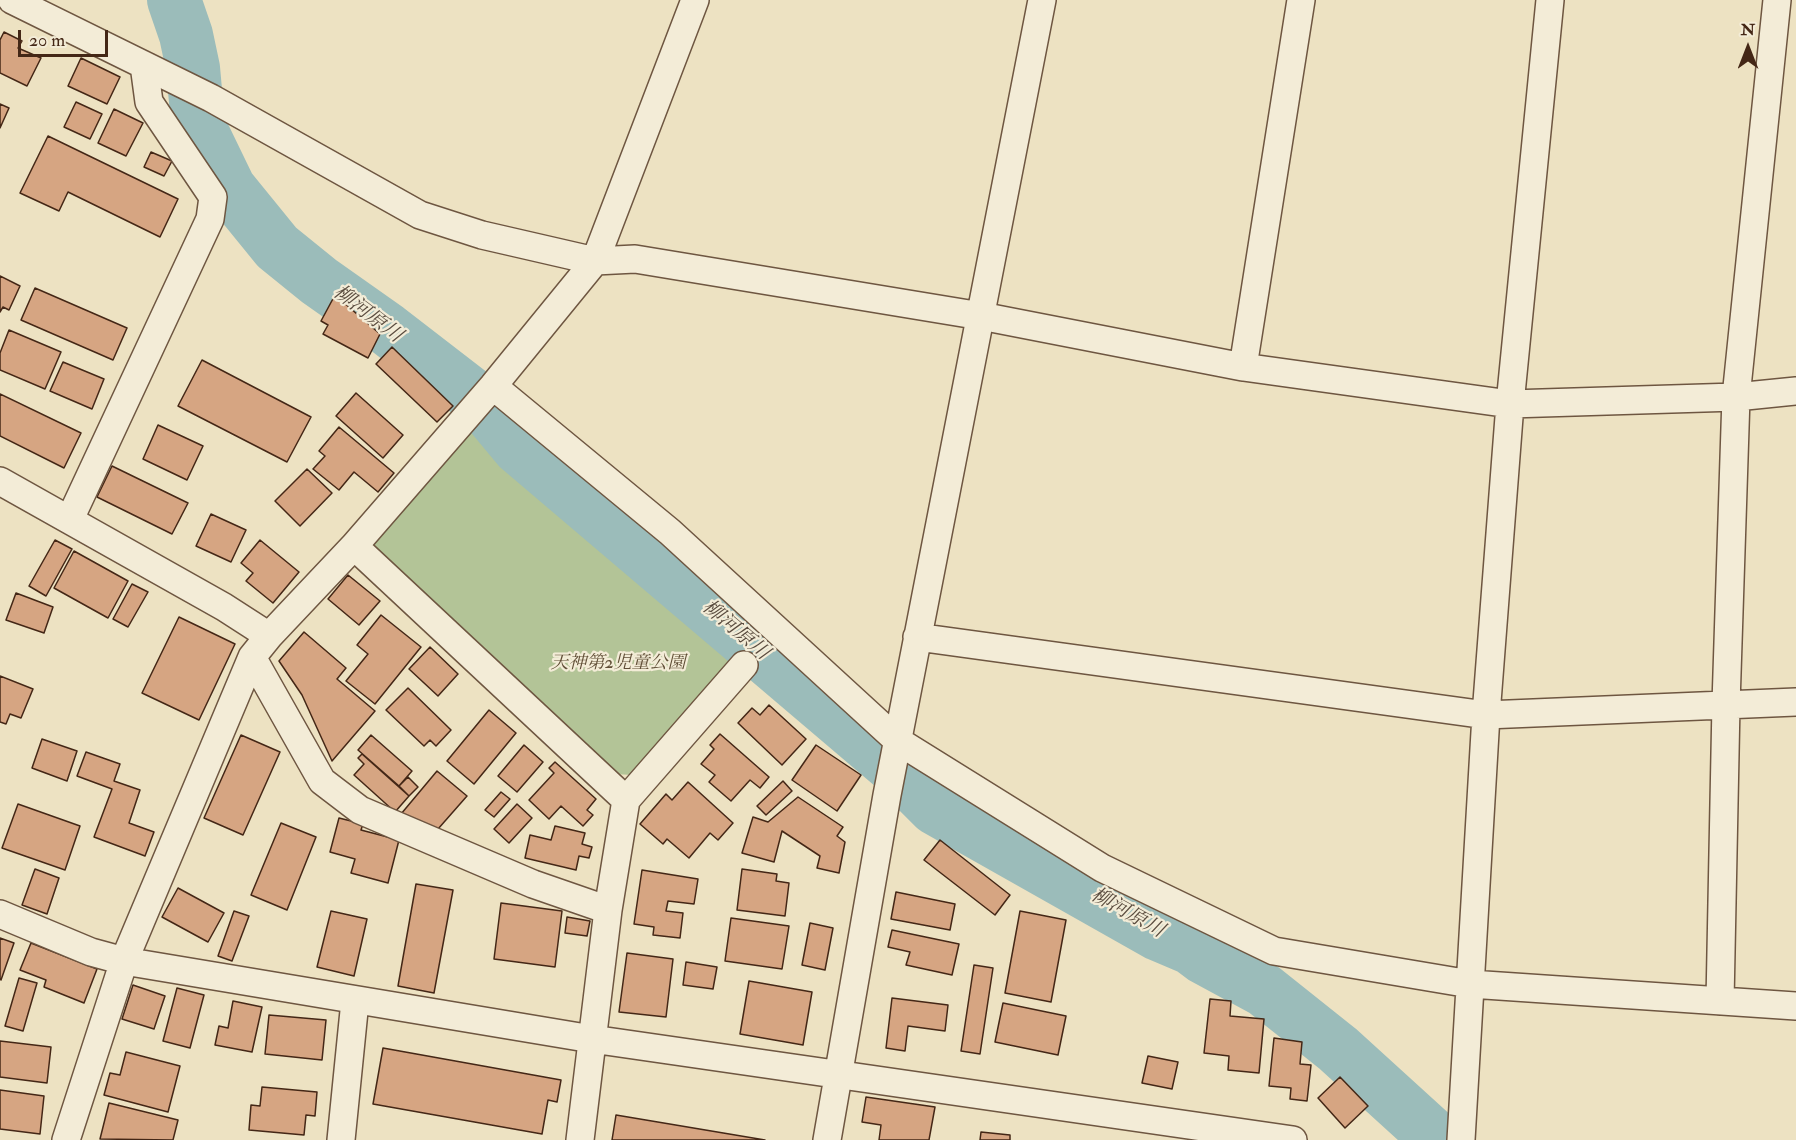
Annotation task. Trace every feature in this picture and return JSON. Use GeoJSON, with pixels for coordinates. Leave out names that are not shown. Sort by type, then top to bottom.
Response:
{"type":"FeatureCollection","features":[{"type":"Feature","properties":{"kind":"street"},"geometry":{"type":"LineString","coordinates":[[12,0],[211,98],[420,215],[482,235],[595,261],[635,259],[981,316],[1243,367],[1510,404],[1736,397],[1796,391]]}},
{"type":"Feature","properties":{"kind":"street"},"geometry":{"type":"LineString","coordinates":[[66,1140],[124,961],[252,657],[354,546],[490,389],[595,261],[695,0]]}},
{"type":"Feature","properties":{"kind":"street"},"geometry":{"type":"LineString","coordinates":[[827,1140],[916,637],[1042,0]]}},
{"type":"Feature","properties":{"kind":"street"},"geometry":{"type":"LineString","coordinates":[[1243,367],[1301,0]]}},
{"type":"Feature","properties":{"kind":"street"},"geometry":{"type":"LineString","coordinates":[[1461,1140],[1486,715],[1510,404],[1550,0]]}},
{"type":"Feature","properties":{"kind":"street"},"geometry":{"type":"LineString","coordinates":[[1720,1001],[1726,704],[1736,397],[1777,0]]}},
{"type":"Feature","properties":{"kind":"street"},"geometry":{"type":"LineString","coordinates":[[1783,0],[1796,1]]}},
{"type":"Feature","properties":{"kind":"street"},"geometry":{"type":"LineString","coordinates":[[70,519],[210,219],[213,197],[149,102],[144,65]]}},
{"type":"Feature","properties":{"kind":"street"},"geometry":{"type":"LineString","coordinates":[[490,389],[670,532],[898,741],[1102,868],[1274,951],[1470,984],[1796,1006]]}},
{"type":"Feature","properties":{"kind":"street"},"geometry":{"type":"LineString","coordinates":[[0,481],[224,607],[269,636]]}},
{"type":"Feature","properties":{"kind":"street"},"geometry":{"type":"LineString","coordinates":[[354,546],[626,800]]}},
{"type":"Feature","properties":{"kind":"street"},"geometry":{"type":"LineString","coordinates":[[916,637],[1486,715],[1796,702]]}},
{"type":"Feature","properties":{"kind":"street"},"geometry":{"type":"LineString","coordinates":[[252,657],[321,781],[360,810],[533,884],[608,910]]}},
{"type":"Feature","properties":{"kind":"street"},"geometry":{"type":"LineString","coordinates":[[580,1140],[608,910],[626,800],[744,665]]}},
{"type":"Feature","properties":{"kind":"street"},"geometry":{"type":"LineString","coordinates":[[0,914],[91,952],[124,961],[592,1039],[837,1075],[1130,1128],[1293,1140]]}},
{"type":"Feature","properties":{"kind":"street"},"geometry":{"type":"LineString","coordinates":[[341,1140],[355,1001]]}},
{"type":"Feature","properties":{"kind":"green space","name":"天神第2児童公園"},"geometry":{"type":"Polygon","coordinates":[[[472,426],[734,656],[633,775],[614,774],[374,548],[375,537],[472,426]]]}},
{"type":"Feature","properties":{"kind":"building"},"geometry":{"type":"Polygon","coordinates":[[[4,32],[22,41],[18,48],[41,58],[27,86],[0,73],[0,40],[4,32]]]}},
{"type":"Feature","properties":{"kind":"building"},"geometry":{"type":"Polygon","coordinates":[[[81,58],[120,77],[107,104],[68,86],[81,58]]]}},
{"type":"Feature","properties":{"kind":"building"},"geometry":{"type":"Polygon","coordinates":[[[76,102],[102,114],[90,139],[64,127],[76,102]]]}},
{"type":"Feature","properties":{"kind":"building"},"geometry":{"type":"Polygon","coordinates":[[[0,104],[9,108],[0,128],[0,104]]]}},
{"type":"Feature","properties":{"kind":"building"},"geometry":{"type":"Polygon","coordinates":[[[114,109],[143,123],[126,156],[98,143],[114,109]]]}},
{"type":"Feature","properties":{"kind":"building"},"geometry":{"type":"Polygon","coordinates":[[[48,136],[178,199],[160,237],[68,192],[59,211],[20,193],[48,136]]]}},
{"type":"Feature","properties":{"kind":"building"},"geometry":{"type":"Polygon","coordinates":[[[151,152],[172,161],[164,176],[144,167],[151,152]]]}},
{"type":"Feature","properties":{"kind":"building"},"geometry":{"type":"Polygon","coordinates":[[[0,276],[20,286],[9,310],[3,307],[0,312],[0,276]]]}},
{"type":"Feature","properties":{"kind":"building"},"geometry":{"type":"Polygon","coordinates":[[[35,288],[127,328],[113,360],[21,320],[35,288]]]}},
{"type":"Feature","properties":{"kind":"building"},"geometry":{"type":"Polygon","coordinates":[[[335,295],[380,334],[368,358],[323,334],[328,325],[321,321],[335,295]]]}},
{"type":"Feature","properties":{"kind":"building"},"geometry":{"type":"Polygon","coordinates":[[[9,330],[61,352],[45,389],[0,370],[0,353],[9,330]]]}},
{"type":"Feature","properties":{"kind":"building"},"geometry":{"type":"Polygon","coordinates":[[[392,347],[453,406],[437,422],[376,364],[392,347]]]}},
{"type":"Feature","properties":{"kind":"building"},"geometry":{"type":"Polygon","coordinates":[[[202,360],[311,417],[287,462],[178,406],[202,360]]]}},
{"type":"Feature","properties":{"kind":"building"},"geometry":{"type":"Polygon","coordinates":[[[63,362],[104,379],[92,409],[50,391],[63,362]]]}},
{"type":"Feature","properties":{"kind":"building"},"geometry":{"type":"Polygon","coordinates":[[[356,393],[403,435],[383,458],[336,416],[356,393]]]}},
{"type":"Feature","properties":{"kind":"building"},"geometry":{"type":"Polygon","coordinates":[[[0,394],[81,433],[64,468],[0,436],[0,394]]]}},
{"type":"Feature","properties":{"kind":"building"},"geometry":{"type":"Polygon","coordinates":[[[158,425],[203,446],[187,480],[143,459],[158,425]]]}},
{"type":"Feature","properties":{"kind":"building"},"geometry":{"type":"Polygon","coordinates":[[[339,427],[394,473],[378,492],[354,472],[339,490],[313,469],[325,456],[319,451],[339,427]]]}},
{"type":"Feature","properties":{"kind":"building"},"geometry":{"type":"Polygon","coordinates":[[[112,466],[188,503],[172,534],[97,497],[112,466]]]}},
{"type":"Feature","properties":{"kind":"building"},"geometry":{"type":"Polygon","coordinates":[[[307,469],[332,493],[300,526],[275,501],[307,469]]]}},
{"type":"Feature","properties":{"kind":"building"},"geometry":{"type":"Polygon","coordinates":[[[211,514],[246,530],[231,562],[196,546],[211,514]]]}},
{"type":"Feature","properties":{"kind":"building"},"geometry":{"type":"Polygon","coordinates":[[[55,540],[72,549],[46,596],[29,586],[55,540]]]}},
{"type":"Feature","properties":{"kind":"building"},"geometry":{"type":"Polygon","coordinates":[[[260,540],[299,572],[273,603],[246,581],[253,573],[241,563],[260,540]]]}},
{"type":"Feature","properties":{"kind":"building"},"geometry":{"type":"Polygon","coordinates":[[[74,551],[128,581],[108,618],[54,588],[74,551]]]}},
{"type":"Feature","properties":{"kind":"building"},"geometry":{"type":"Polygon","coordinates":[[[348,575],[380,601],[359,625],[328,599],[348,575]]]}},
{"type":"Feature","properties":{"kind":"building"},"geometry":{"type":"Polygon","coordinates":[[[132,584],[148,592],[128,627],[113,619],[132,584]]]}},
{"type":"Feature","properties":{"kind":"building"},"geometry":{"type":"Polygon","coordinates":[[[16,593],[53,607],[44,633],[6,620],[16,593]]]}},
{"type":"Feature","properties":{"kind":"building"},"geometry":{"type":"Polygon","coordinates":[[[381,615],[421,647],[375,704],[346,681],[368,654],[357,645],[381,615]]]}},
{"type":"Feature","properties":{"kind":"building"},"geometry":{"type":"Polygon","coordinates":[[[179,617],[235,644],[199,720],[142,693],[179,617]]]}},
{"type":"Feature","properties":{"kind":"building"},"geometry":{"type":"Polygon","coordinates":[[[304,632],[346,668],[337,679],[375,711],[332,761],[302,695],[279,661],[304,632]]]}},
{"type":"Feature","properties":{"kind":"building"},"geometry":{"type":"Polygon","coordinates":[[[430,647],[458,674],[438,696],[409,669],[430,647]]]}},
{"type":"Feature","properties":{"kind":"building"},"geometry":{"type":"Polygon","coordinates":[[[0,676],[33,689],[21,718],[10,714],[6,724],[0,722],[0,676]]]}},
{"type":"Feature","properties":{"kind":"building"},"geometry":{"type":"Polygon","coordinates":[[[408,688],[451,730],[436,746],[430,740],[424,746],[386,710],[408,688]]]}},
{"type":"Feature","properties":{"kind":"building"},"geometry":{"type":"Polygon","coordinates":[[[769,705],[806,739],[782,765],[738,723],[752,708],[760,715],[769,705]]]}},
{"type":"Feature","properties":{"kind":"building"},"geometry":{"type":"Polygon","coordinates":[[[489,710],[516,733],[474,784],[447,761],[489,710]]]}},
{"type":"Feature","properties":{"kind":"building"},"geometry":{"type":"Polygon","coordinates":[[[720,734],[769,777],[760,788],[750,780],[731,801],[709,782],[715,775],[701,764],[714,749],[710,745],[720,734]]]}},
{"type":"Feature","properties":{"kind":"building"},"geometry":{"type":"Polygon","coordinates":[[[241,735],[280,752],[243,835],[204,818],[241,735]]]}},
{"type":"Feature","properties":{"kind":"building"},"geometry":{"type":"Polygon","coordinates":[[[371,735],[412,771],[399,786],[358,750],[371,735]]]}},
{"type":"Feature","properties":{"kind":"building"},"geometry":{"type":"Polygon","coordinates":[[[42,739],[77,751],[67,781],[32,768],[42,739]]]}},
{"type":"Feature","properties":{"kind":"building"},"geometry":{"type":"Polygon","coordinates":[[[524,745],[543,762],[517,792],[498,776],[524,745]]]}},
{"type":"Feature","properties":{"kind":"building"},"geometry":{"type":"Polygon","coordinates":[[[816,745],[861,775],[837,811],[792,780],[816,745]]]}},
{"type":"Feature","properties":{"kind":"building"},"geometry":{"type":"Polygon","coordinates":[[[86,752],[120,764],[114,781],[140,790],[129,823],[154,832],[145,856],[94,837],[112,789],[77,776],[86,752]]]}},
{"type":"Feature","properties":{"kind":"building"},"geometry":{"type":"Polygon","coordinates":[[[362,754],[409,796],[395,812],[354,775],[364,764],[358,758],[362,754]]]}},
{"type":"Feature","properties":{"kind":"building"},"geometry":{"type":"Polygon","coordinates":[[[555,762],[596,799],[587,810],[593,815],[583,826],[561,806],[549,819],[529,800],[554,773],[549,768],[555,762]]]}},
{"type":"Feature","properties":{"kind":"building"},"geometry":{"type":"Polygon","coordinates":[[[437,771],[467,796],[438,829],[401,814],[437,771]]]}},
{"type":"Feature","properties":{"kind":"building"},"geometry":{"type":"Polygon","coordinates":[[[408,777],[418,787],[409,796],[399,786],[408,777]]]}},
{"type":"Feature","properties":{"kind":"building"},"geometry":{"type":"Polygon","coordinates":[[[783,781],[792,791],[766,815],[757,806],[783,781]]]}},
{"type":"Feature","properties":{"kind":"building"},"geometry":{"type":"Polygon","coordinates":[[[688,782],[733,823],[718,840],[710,833],[689,858],[667,839],[663,844],[640,824],[666,794],[672,800],[688,782]]]}},
{"type":"Feature","properties":{"kind":"building"},"geometry":{"type":"Polygon","coordinates":[[[501,792],[510,799],[494,817],[485,810],[501,792]]]}},
{"type":"Feature","properties":{"kind":"building"},"geometry":{"type":"Polygon","coordinates":[[[798,797],[843,827],[837,836],[845,842],[839,873],[817,868],[820,856],[782,831],[774,862],[742,853],[753,817],[768,822],[798,797]]]}},
{"type":"Feature","properties":{"kind":"building"},"geometry":{"type":"Polygon","coordinates":[[[18,804],[80,826],[65,870],[2,848],[18,804]]]}},
{"type":"Feature","properties":{"kind":"building"},"geometry":{"type":"Polygon","coordinates":[[[517,804],[532,818],[509,843],[494,829],[517,804]]]}},
{"type":"Feature","properties":{"kind":"building"},"geometry":{"type":"Polygon","coordinates":[[[339,818],[363,824],[361,830],[399,840],[388,883],[351,873],[355,859],[330,852],[339,818]]]}},
{"type":"Feature","properties":{"kind":"building"},"geometry":{"type":"Polygon","coordinates":[[[281,823],[316,837],[287,910],[251,895],[281,823]]]}},
{"type":"Feature","properties":{"kind":"building"},"geometry":{"type":"Polygon","coordinates":[[[555,826],[585,833],[582,844],[592,847],[589,858],[579,856],[576,870],[525,858],[530,835],[551,840],[555,826]]]}},
{"type":"Feature","properties":{"kind":"building"},"geometry":{"type":"Polygon","coordinates":[[[940,840],[1010,895],[995,915],[924,860],[940,840]]]}},
{"type":"Feature","properties":{"kind":"building"},"geometry":{"type":"Polygon","coordinates":[[[35,869],[59,878],[47,914],[22,905],[35,869]]]}},
{"type":"Feature","properties":{"kind":"building"},"geometry":{"type":"Polygon","coordinates":[[[742,869],[777,874],[776,881],[789,883],[785,916],[737,910],[742,869]]]}},
{"type":"Feature","properties":{"kind":"building"},"geometry":{"type":"Polygon","coordinates":[[[642,870],[698,879],[694,904],[668,901],[666,911],[683,913],[680,938],[653,935],[654,927],[634,924],[642,870]]]}},
{"type":"Feature","properties":{"kind":"building"},"geometry":{"type":"Polygon","coordinates":[[[416,884],[453,890],[434,993],[398,986],[416,884]]]}},
{"type":"Feature","properties":{"kind":"building"},"geometry":{"type":"Polygon","coordinates":[[[178,888],[224,913],[208,942],[162,917],[178,888]]]}},
{"type":"Feature","properties":{"kind":"building"},"geometry":{"type":"Polygon","coordinates":[[[896,892],[955,904],[950,930],[891,919],[896,892]]]}},
{"type":"Feature","properties":{"kind":"building"},"geometry":{"type":"Polygon","coordinates":[[[501,903],[562,911],[555,967],[494,959],[501,903]]]}},
{"type":"Feature","properties":{"kind":"building"},"geometry":{"type":"Polygon","coordinates":[[[234,911],[249,916],[232,961],[218,956],[234,911]]]}},
{"type":"Feature","properties":{"kind":"building"},"geometry":{"type":"Polygon","coordinates":[[[331,911],[367,919],[354,976],[317,967],[331,911]]]}},
{"type":"Feature","properties":{"kind":"building"},"geometry":{"type":"Polygon","coordinates":[[[1020,911],[1066,920],[1051,1002],[1005,993],[1020,911]]]}},
{"type":"Feature","properties":{"kind":"building"},"geometry":{"type":"Polygon","coordinates":[[[567,917],[590,921],[587,936],[565,933],[567,917]]]}},
{"type":"Feature","properties":{"kind":"building"},"geometry":{"type":"Polygon","coordinates":[[[731,918],[789,926],[782,969],[725,961],[731,918]]]}},
{"type":"Feature","properties":{"kind":"building"},"geometry":{"type":"Polygon","coordinates":[[[810,923],[833,928],[825,970],[802,965],[810,923]]]}},
{"type":"Feature","properties":{"kind":"building"},"geometry":{"type":"Polygon","coordinates":[[[892,930],[959,944],[952,975],[906,965],[910,952],[888,947],[892,930]]]}},
{"type":"Feature","properties":{"kind":"building"},"geometry":{"type":"Polygon","coordinates":[[[0,938],[14,943],[1,980],[0,979],[0,938]]]}},
{"type":"Feature","properties":{"kind":"building"},"geometry":{"type":"Polygon","coordinates":[[[31,943],[97,969],[84,1003],[44,987],[46,980],[20,970],[31,943]]]}},
{"type":"Feature","properties":{"kind":"building"},"geometry":{"type":"Polygon","coordinates":[[[627,953],[673,959],[666,1017],[619,1012],[627,953]]]}},
{"type":"Feature","properties":{"kind":"building"},"geometry":{"type":"Polygon","coordinates":[[[686,962],[717,967],[713,989],[683,985],[686,962]]]}},
{"type":"Feature","properties":{"kind":"building"},"geometry":{"type":"Polygon","coordinates":[[[974,965],[993,968],[980,1054],[961,1051],[974,965]]]}},
{"type":"Feature","properties":{"kind":"building"},"geometry":{"type":"Polygon","coordinates":[[[19,978],[37,983],[23,1031],[5,1026],[19,978]]]}},
{"type":"Feature","properties":{"kind":"building"},"geometry":{"type":"Polygon","coordinates":[[[749,981],[812,992],[803,1045],[740,1034],[749,981]]]}},
{"type":"Feature","properties":{"kind":"building"},"geometry":{"type":"Polygon","coordinates":[[[133,985],[165,996],[154,1029],[122,1019],[133,985]]]}},
{"type":"Feature","properties":{"kind":"building"},"geometry":{"type":"Polygon","coordinates":[[[177,988],[204,995],[190,1048],[163,1041],[177,988]]]}},
{"type":"Feature","properties":{"kind":"building"},"geometry":{"type":"Polygon","coordinates":[[[892,998],[948,1005],[945,1031],[908,1026],[905,1051],[886,1048],[892,998]]]}},
{"type":"Feature","properties":{"kind":"building"},"geometry":{"type":"Polygon","coordinates":[[[1210,999],[1231,1001],[1230,1016],[1264,1019],[1259,1073],[1228,1070],[1229,1056],[1204,1053],[1210,999]]]}},
{"type":"Feature","properties":{"kind":"building"},"geometry":{"type":"Polygon","coordinates":[[[233,1001],[262,1007],[252,1052],[215,1045],[219,1026],[228,1028],[233,1001]]]}},
{"type":"Feature","properties":{"kind":"building"},"geometry":{"type":"Polygon","coordinates":[[[1003,1003],[1066,1016],[1058,1055],[995,1042],[1003,1003]]]}},
{"type":"Feature","properties":{"kind":"building"},"geometry":{"type":"Polygon","coordinates":[[[269,1015],[326,1020],[322,1060],[265,1054],[269,1015]]]}},
{"type":"Feature","properties":{"kind":"building"},"geometry":{"type":"Polygon","coordinates":[[[1274,1038],[1302,1042],[1300,1064],[1311,1065],[1307,1101],[1290,1099],[1291,1088],[1269,1086],[1274,1038]]]}},
{"type":"Feature","properties":{"kind":"building"},"geometry":{"type":"Polygon","coordinates":[[[0,1041],[51,1047],[47,1083],[0,1077],[0,1041]]]}},
{"type":"Feature","properties":{"kind":"building"},"geometry":{"type":"Polygon","coordinates":[[[383,1048],[561,1080],[557,1102],[548,1100],[542,1134],[373,1104],[383,1048]]]}},
{"type":"Feature","properties":{"kind":"building"},"geometry":{"type":"Polygon","coordinates":[[[126,1052],[180,1066],[168,1112],[104,1095],[110,1073],[120,1075],[126,1052]]]}},
{"type":"Feature","properties":{"kind":"building"},"geometry":{"type":"Polygon","coordinates":[[[1148,1056],[1178,1062],[1172,1089],[1142,1083],[1148,1056]]]}},
{"type":"Feature","properties":{"kind":"building"},"geometry":{"type":"Polygon","coordinates":[[[1340,1077],[1368,1106],[1345,1128],[1318,1098],[1340,1077]]]}},
{"type":"Feature","properties":{"kind":"building"},"geometry":{"type":"Polygon","coordinates":[[[262,1087],[317,1092],[315,1116],[306,1115],[304,1135],[249,1130],[251,1105],[260,1106],[262,1087]]]}},
{"type":"Feature","properties":{"kind":"building"},"geometry":{"type":"Polygon","coordinates":[[[0,1090],[44,1096],[40,1134],[0,1129],[0,1090]]]}},
{"type":"Feature","properties":{"kind":"building"},"geometry":{"type":"Polygon","coordinates":[[[866,1097],[935,1107],[929,1140],[879,1140],[881,1125],[862,1122],[866,1097]]]}},
{"type":"Feature","properties":{"kind":"building"},"geometry":{"type":"Polygon","coordinates":[[[109,1103],[178,1120],[173,1140],[100,1139],[109,1103]]]}},
{"type":"Feature","properties":{"kind":"building"},"geometry":{"type":"Polygon","coordinates":[[[616,1115],[765,1140],[612,1140],[616,1115]]]}},
{"type":"Feature","properties":{"kind":"building"},"geometry":{"type":"Polygon","coordinates":[[[981,1132],[1010,1135],[1010,1140],[980,1140],[981,1132]]]}},
{"type":"Feature","properties":{"kind":"waterway","name":"柳河原川"},"geometry":{"type":"LineString","coordinates":[[174,0],[186,35],[193,68],[198,124],[229,188],[277,247],[479,400],[519,448],[893,766],[935,808],[1158,934],[1191,948],[1203,957],[1264,990],[1338,1049],[1438,1140]]}}]}
